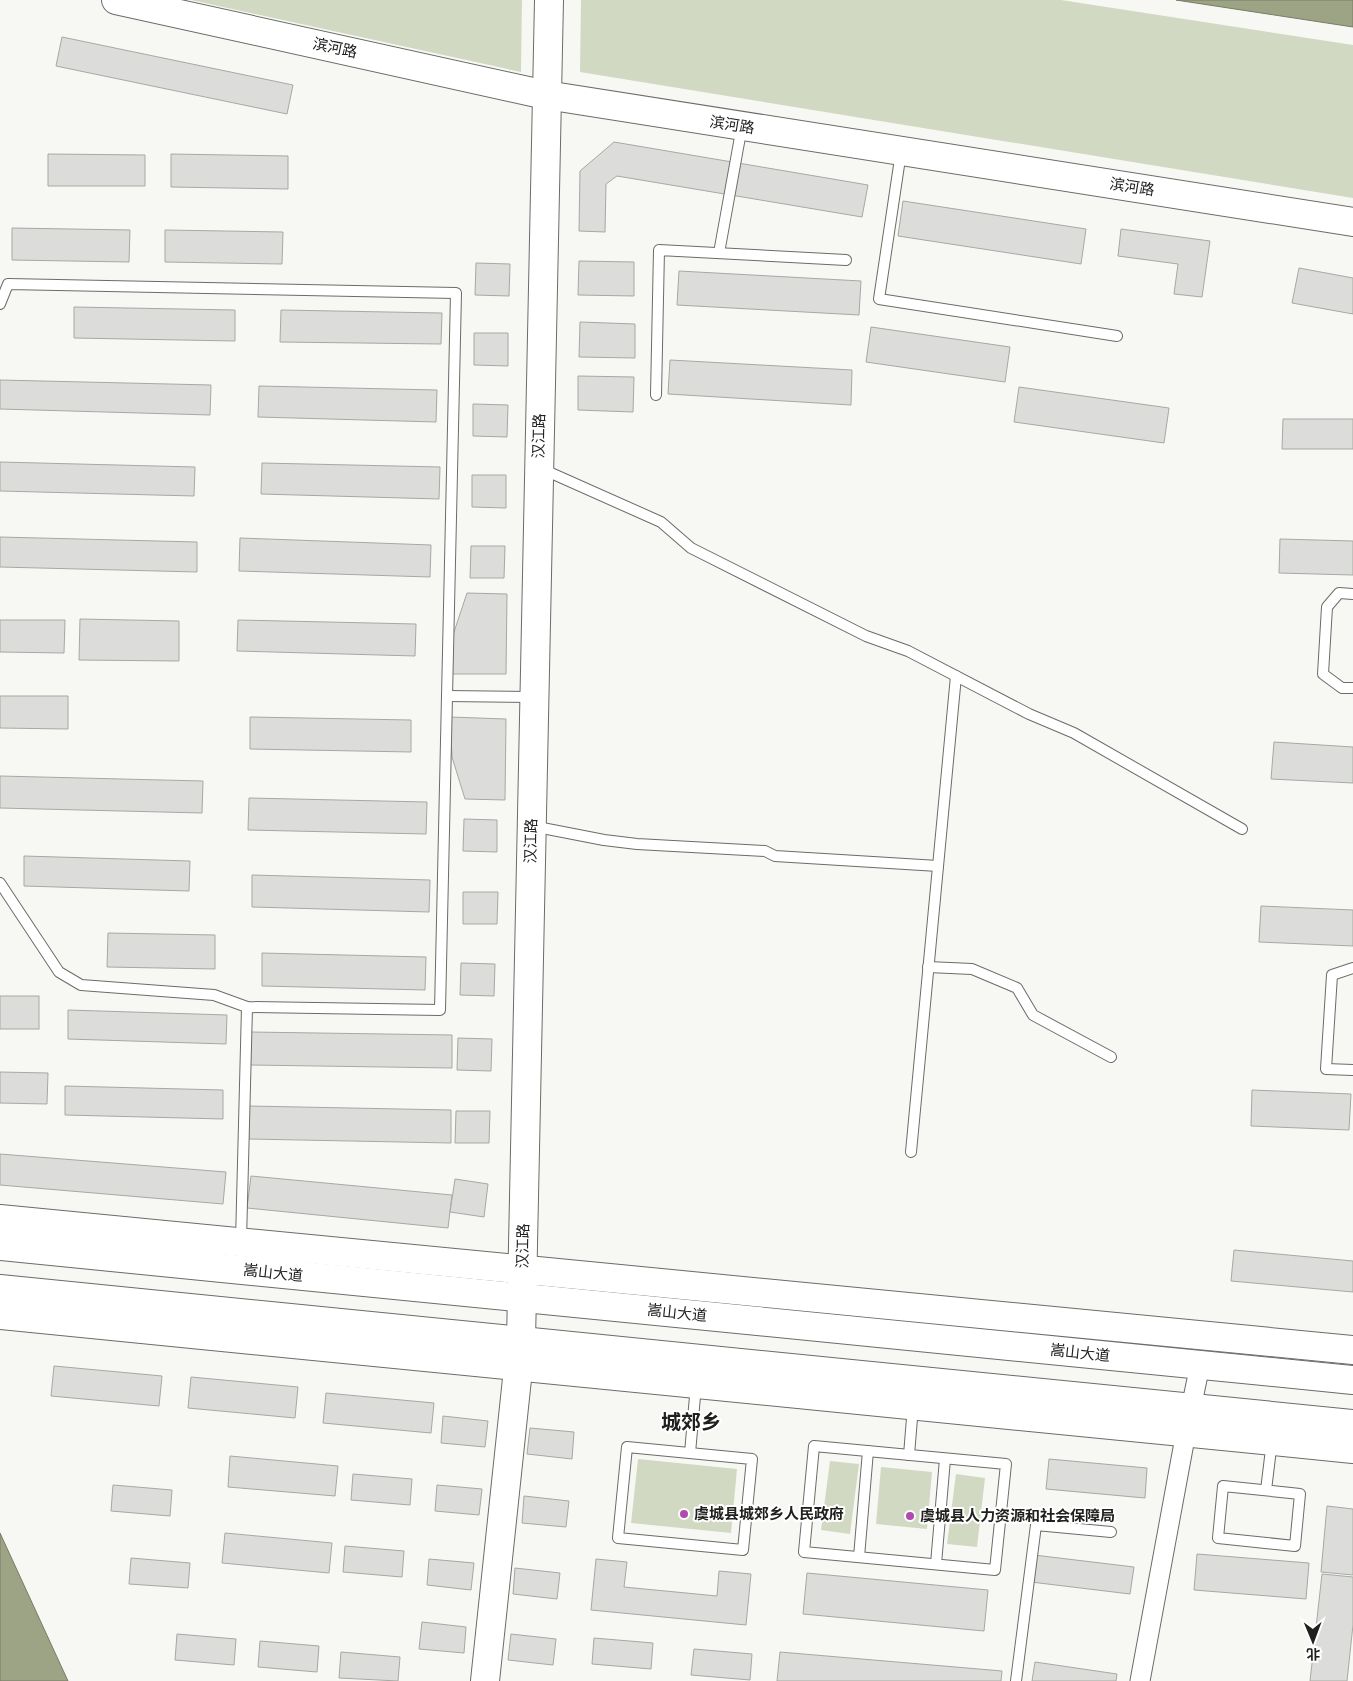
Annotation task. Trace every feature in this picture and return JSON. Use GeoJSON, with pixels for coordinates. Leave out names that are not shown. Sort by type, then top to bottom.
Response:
{"type":"FeatureCollection","features":[{"type":"Feature","properties":{"kind":"main road","name":"滨河路"},"geometry":{"type":"LineString","coordinates":[[116,0],[546,95],[1353,222]]}},
{"type":"Feature","properties":{"kind":"main road","name":"汉江路"},"geometry":{"type":"LineString","coordinates":[[485,1681],[519,1353],[522,1298],[549,0]]}},
{"type":"Feature","properties":{"kind":"main road"},"geometry":{"type":"LineString","coordinates":[[0,1219],[240,1256],[523,1270],[1353,1350]]}},
{"type":"Feature","properties":{"kind":"main road","name":"嵩山大道"},"geometry":{"type":"LineString","coordinates":[[0,1246],[240,1256],[522,1298],[1353,1380]]}},
{"type":"Feature","properties":{"kind":"main road"},"geometry":{"type":"LineString","coordinates":[[0,1289],[519,1353],[914,1393],[1274,1428],[1353,1424]]}},
{"type":"Feature","properties":{"kind":"main road"},"geometry":{"type":"LineString","coordinates":[[0,1315],[519,1353]]}},
{"type":"Feature","properties":{"kind":"main road"},"geometry":{"type":"LineString","coordinates":[[1274,1428],[1353,1449]]}},
{"type":"Feature","properties":{"kind":"street"},"geometry":{"type":"LineString","coordinates":[[1140,1681],[1188,1420],[1200,1365]]}},
{"type":"Feature","properties":{"kind":"lane"},"geometry":{"type":"LineString","coordinates":[[719,253],[742,126]]}},
{"type":"Feature","properties":{"kind":"lane"},"geometry":{"type":"LineString","coordinates":[[901,151],[879,299],[1117,336]]}},
{"type":"Feature","properties":{"kind":"lane"},"geometry":{"type":"LineString","coordinates":[[656,395],[658,250],[846,260]]}},
{"type":"Feature","properties":{"kind":"lane"},"geometry":{"type":"LineString","coordinates":[[0,304],[8,284],[456,293],[440,1010],[247,1007],[214,996],[81,985],[59,972],[0,883]]}},
{"type":"Feature","properties":{"kind":"lane"},"geometry":{"type":"LineString","coordinates":[[538,468],[661,522],[691,548],[866,636],[908,651],[1029,714],[1074,733],[1242,829]]}},
{"type":"Feature","properties":{"kind":"lane"},"geometry":{"type":"LineString","coordinates":[[1353,594],[1339,593],[1327,607],[1323,674],[1342,688],[1353,688]]}},
{"type":"Feature","properties":{"kind":"lane"},"geometry":{"type":"LineString","coordinates":[[911,1152],[956,676]]}},
{"type":"Feature","properties":{"kind":"lane"},"geometry":{"type":"LineString","coordinates":[[447,696],[534,697]]}},
{"type":"Feature","properties":{"kind":"lane"},"geometry":{"type":"LineString","coordinates":[[532,825],[604,840],[637,844],[765,851],[776,856],[938,866]]}},
{"type":"Feature","properties":{"kind":"lane"},"geometry":{"type":"LineString","coordinates":[[928,967],[972,969],[1018,988],[1033,1015],[1111,1057]]}},
{"type":"Feature","properties":{"kind":"lane"},"geometry":{"type":"LineString","coordinates":[[1353,968],[1332,975],[1326,1069],[1353,1070]]}},
{"type":"Feature","properties":{"kind":"lane"},"geometry":{"type":"LineString","coordinates":[[240,1256],[247,1007]]}},
{"type":"Feature","properties":{"kind":"lane"},"geometry":{"type":"LineString","coordinates":[[690,1454],[697,1371]]}},
{"type":"Feature","properties":{"kind":"lane"},"geometry":{"type":"LineString","coordinates":[[909,1455],[914,1393]]}},
{"type":"Feature","properties":{"kind":"lane"},"geometry":{"type":"LineString","coordinates":[[1266,1490],[1274,1428]]}},
{"type":"Feature","properties":{"kind":"lane"},"geometry":{"type":"LineString","coordinates":[[814,1446],[868,1451],[1006,1464],[995,1570],[804,1552],[814,1446]]}},
{"type":"Feature","properties":{"kind":"lane"},"geometry":{"type":"LineString","coordinates":[[627,1447],[690,1454],[752,1459],[744,1550],[618,1538],[627,1447]]}},
{"type":"Feature","properties":{"kind":"lane"},"geometry":{"type":"LineString","coordinates":[[859,1557],[868,1451]]}},
{"type":"Feature","properties":{"kind":"lane"},"geometry":{"type":"LineString","coordinates":[[936,1564],[945,1459]]}},
{"type":"Feature","properties":{"kind":"lane"},"geometry":{"type":"LineString","coordinates":[[1223,1486],[1266,1490],[1300,1494],[1295,1546],[1218,1538],[1223,1486]]}},
{"type":"Feature","properties":{"kind":"lane"},"geometry":{"type":"LineString","coordinates":[[1016,1681],[1036,1524],[1111,1532]]}},
{"type":"Feature","properties":{"kind":"shaded area"},"geometry":{"type":"Polygon","coordinates":[[[191,0],[522,0],[521,72],[191,0]]]}},
{"type":"Feature","properties":{"kind":"shaded area"},"geometry":{"type":"Polygon","coordinates":[[[581,0],[1061,0],[1353,45],[1353,198],[580,72],[581,0]]]}},
{"type":"Feature","properties":{"kind":"shaded area"},"geometry":{"type":"Polygon","coordinates":[[[1176,0],[1353,0],[1353,27],[1176,0]]]}},
{"type":"Feature","properties":{"kind":"shaded area"},"geometry":{"type":"Polygon","coordinates":[[[638,1459],[737,1469],[731,1533],[631,1523],[638,1459]]]}},
{"type":"Feature","properties":{"kind":"shaded area"},"geometry":{"type":"Polygon","coordinates":[[[830,1461],[859,1464],[850,1534],[821,1530],[830,1461]]]}},
{"type":"Feature","properties":{"kind":"shaded area"},"geometry":{"type":"Polygon","coordinates":[[[881,1467],[932,1472],[927,1529],[876,1524],[881,1467]]]}},
{"type":"Feature","properties":{"kind":"shaded area"},"geometry":{"type":"Polygon","coordinates":[[[956,1474],[985,1478],[977,1547],[947,1544],[956,1474]]]}},
{"type":"Feature","properties":{"kind":"shaded area"},"geometry":{"type":"Polygon","coordinates":[[[0,1533],[68,1681],[0,1681],[0,1533]]]}},
{"type":"Feature","properties":{"kind":"building"},"geometry":{"type":"Polygon","coordinates":[[[62,37],[293,85],[287,114],[56,66],[62,37]]]}},
{"type":"Feature","properties":{"kind":"building"},"geometry":{"type":"Polygon","coordinates":[[[614,142],[868,185],[862,217],[617,176],[606,184],[605,232],[579,231],[580,171],[614,142]]]}},
{"type":"Feature","properties":{"kind":"building"},"geometry":{"type":"Polygon","coordinates":[[[48,154],[145,155],[145,186],[48,186],[48,154]]]}},
{"type":"Feature","properties":{"kind":"building"},"geometry":{"type":"Polygon","coordinates":[[[171,154],[288,156],[288,189],[171,187],[171,154]]]}},
{"type":"Feature","properties":{"kind":"building"},"geometry":{"type":"Polygon","coordinates":[[[903,201],[1086,229],[1081,264],[898,236],[903,201]]]}},
{"type":"Feature","properties":{"kind":"building"},"geometry":{"type":"Polygon","coordinates":[[[12,228],[130,230],[129,262],[12,260],[12,228]]]}},
{"type":"Feature","properties":{"kind":"building"},"geometry":{"type":"Polygon","coordinates":[[[1121,229],[1210,241],[1202,297],[1174,294],[1178,264],[1118,256],[1121,229]]]}},
{"type":"Feature","properties":{"kind":"building"},"geometry":{"type":"Polygon","coordinates":[[[165,230],[283,232],[282,264],[165,262],[165,230]]]}},
{"type":"Feature","properties":{"kind":"building"},"geometry":{"type":"Polygon","coordinates":[[[579,261],[634,262],[634,296],[578,295],[579,261]]]}},
{"type":"Feature","properties":{"kind":"building"},"geometry":{"type":"Polygon","coordinates":[[[476,263],[510,264],[509,296],[475,295],[476,263]]]}},
{"type":"Feature","properties":{"kind":"building"},"geometry":{"type":"Polygon","coordinates":[[[1299,268],[1353,278],[1353,314],[1292,303],[1299,268]]]}},
{"type":"Feature","properties":{"kind":"building"},"geometry":{"type":"Polygon","coordinates":[[[679,271],[861,281],[859,315],[677,305],[679,271]]]}},
{"type":"Feature","properties":{"kind":"building"},"geometry":{"type":"Polygon","coordinates":[[[74,307],[235,310],[235,341],[74,338],[74,307]]]}},
{"type":"Feature","properties":{"kind":"building"},"geometry":{"type":"Polygon","coordinates":[[[281,310],[442,313],[441,344],[280,342],[281,310]]]}},
{"type":"Feature","properties":{"kind":"building"},"geometry":{"type":"Polygon","coordinates":[[[580,322],[635,324],[635,358],[579,357],[580,322]]]}},
{"type":"Feature","properties":{"kind":"building"},"geometry":{"type":"Polygon","coordinates":[[[871,327],[1010,347],[1005,382],[866,362],[871,327]]]}},
{"type":"Feature","properties":{"kind":"building"},"geometry":{"type":"Polygon","coordinates":[[[474,333],[508,333],[508,366],[474,365],[474,333]]]}},
{"type":"Feature","properties":{"kind":"building"},"geometry":{"type":"Polygon","coordinates":[[[670,360],[852,370],[851,405],[668,394],[670,360]]]}},
{"type":"Feature","properties":{"kind":"building"},"geometry":{"type":"Polygon","coordinates":[[[578,376],[634,377],[633,412],[578,410],[578,376]]]}},
{"type":"Feature","properties":{"kind":"building"},"geometry":{"type":"Polygon","coordinates":[[[0,380],[211,385],[210,415],[0,409],[0,380]]]}},
{"type":"Feature","properties":{"kind":"building"},"geometry":{"type":"Polygon","coordinates":[[[259,386],[437,390],[436,422],[258,417],[259,386]]]}},
{"type":"Feature","properties":{"kind":"building"},"geometry":{"type":"Polygon","coordinates":[[[1019,387],[1169,408],[1164,443],[1014,422],[1019,387]]]}},
{"type":"Feature","properties":{"kind":"building"},"geometry":{"type":"Polygon","coordinates":[[[473,404],[508,405],[507,437],[473,436],[473,404]]]}},
{"type":"Feature","properties":{"kind":"building"},"geometry":{"type":"Polygon","coordinates":[[[1283,419],[1353,419],[1353,449],[1282,449],[1283,419]]]}},
{"type":"Feature","properties":{"kind":"building"},"geometry":{"type":"Polygon","coordinates":[[[0,462],[195,467],[194,496],[0,491],[0,462]]]}},
{"type":"Feature","properties":{"kind":"building"},"geometry":{"type":"Polygon","coordinates":[[[262,463],[440,467],[439,499],[261,494],[262,463]]]}},
{"type":"Feature","properties":{"kind":"building"},"geometry":{"type":"Polygon","coordinates":[[[472,475],[506,475],[506,508],[472,507],[472,475]]]}},
{"type":"Feature","properties":{"kind":"building"},"geometry":{"type":"Polygon","coordinates":[[[0,537],[197,542],[197,572],[0,567],[0,537]]]}},
{"type":"Feature","properties":{"kind":"building"},"geometry":{"type":"Polygon","coordinates":[[[240,538],[431,545],[430,577],[239,571],[240,538]]]}},
{"type":"Feature","properties":{"kind":"building"},"geometry":{"type":"Polygon","coordinates":[[[1280,539],[1353,541],[1353,575],[1279,573],[1280,539]]]}},
{"type":"Feature","properties":{"kind":"building"},"geometry":{"type":"Polygon","coordinates":[[[471,546],[505,546],[504,578],[470,578],[471,546]]]}},
{"type":"Feature","properties":{"kind":"building"},"geometry":{"type":"Polygon","coordinates":[[[467,593],[507,594],[506,674],[450,674],[453,635],[467,593]]]}},
{"type":"Feature","properties":{"kind":"building"},"geometry":{"type":"Polygon","coordinates":[[[80,619],[179,621],[179,661],[79,660],[80,619]]]}},
{"type":"Feature","properties":{"kind":"building"},"geometry":{"type":"Polygon","coordinates":[[[0,620],[65,620],[64,653],[0,652],[0,620]]]}},
{"type":"Feature","properties":{"kind":"building"},"geometry":{"type":"Polygon","coordinates":[[[238,620],[416,624],[415,656],[237,651],[238,620]]]}},
{"type":"Feature","properties":{"kind":"building"},"geometry":{"type":"Polygon","coordinates":[[[0,696],[68,696],[68,729],[0,728],[0,696]]]}},
{"type":"Feature","properties":{"kind":"building"},"geometry":{"type":"Polygon","coordinates":[[[250,717],[411,720],[411,752],[250,749],[250,717]]]}},
{"type":"Feature","properties":{"kind":"building"},"geometry":{"type":"Polygon","coordinates":[[[450,717],[506,719],[505,800],[465,799],[452,757],[450,717]]]}},
{"type":"Feature","properties":{"kind":"building"},"geometry":{"type":"Polygon","coordinates":[[[1274,742],[1353,747],[1353,783],[1271,779],[1274,742]]]}},
{"type":"Feature","properties":{"kind":"building"},"geometry":{"type":"Polygon","coordinates":[[[0,776],[203,781],[202,813],[0,808],[0,776]]]}},
{"type":"Feature","properties":{"kind":"building"},"geometry":{"type":"Polygon","coordinates":[[[249,798],[427,802],[426,834],[248,830],[249,798]]]}},
{"type":"Feature","properties":{"kind":"building"},"geometry":{"type":"Polygon","coordinates":[[[464,819],[497,820],[497,852],[463,851],[464,819]]]}},
{"type":"Feature","properties":{"kind":"building"},"geometry":{"type":"Polygon","coordinates":[[[24,856],[190,861],[189,891],[24,886],[24,856]]]}},
{"type":"Feature","properties":{"kind":"building"},"geometry":{"type":"Polygon","coordinates":[[[252,875],[430,880],[429,912],[252,907],[252,875]]]}},
{"type":"Feature","properties":{"kind":"building"},"geometry":{"type":"Polygon","coordinates":[[[463,892],[498,892],[497,924],[463,924],[463,892]]]}},
{"type":"Feature","properties":{"kind":"building"},"geometry":{"type":"Polygon","coordinates":[[[1261,906],[1353,910],[1353,946],[1259,942],[1261,906]]]}},
{"type":"Feature","properties":{"kind":"building"},"geometry":{"type":"Polygon","coordinates":[[[108,933],[215,935],[215,969],[107,967],[108,933]]]}},
{"type":"Feature","properties":{"kind":"building"},"geometry":{"type":"Polygon","coordinates":[[[262,953],[426,957],[425,990],[262,986],[262,953]]]}},
{"type":"Feature","properties":{"kind":"building"},"geometry":{"type":"Polygon","coordinates":[[[461,963],[495,964],[494,996],[460,995],[461,963]]]}},
{"type":"Feature","properties":{"kind":"building"},"geometry":{"type":"Polygon","coordinates":[[[0,996],[39,996],[39,1029],[0,1029],[0,996]]]}},
{"type":"Feature","properties":{"kind":"building"},"geometry":{"type":"Polygon","coordinates":[[[68,1010],[227,1015],[226,1044],[68,1039],[68,1010]]]}},
{"type":"Feature","properties":{"kind":"building"},"geometry":{"type":"Polygon","coordinates":[[[250,1032],[452,1035],[452,1068],[250,1065],[250,1032]]]}},
{"type":"Feature","properties":{"kind":"building"},"geometry":{"type":"Polygon","coordinates":[[[458,1038],[492,1039],[491,1071],[457,1070],[458,1038]]]}},
{"type":"Feature","properties":{"kind":"building"},"geometry":{"type":"Polygon","coordinates":[[[0,1072],[48,1073],[47,1104],[0,1103],[0,1072]]]}},
{"type":"Feature","properties":{"kind":"building"},"geometry":{"type":"Polygon","coordinates":[[[65,1086],[223,1090],[223,1119],[65,1115],[65,1086]]]}},
{"type":"Feature","properties":{"kind":"building"},"geometry":{"type":"Polygon","coordinates":[[[1252,1090],[1351,1094],[1349,1130],[1251,1126],[1252,1090]]]}},
{"type":"Feature","properties":{"kind":"building"},"geometry":{"type":"Polygon","coordinates":[[[249,1106],[451,1110],[451,1143],[249,1139],[249,1106]]]}},
{"type":"Feature","properties":{"kind":"building"},"geometry":{"type":"Polygon","coordinates":[[[456,1111],[490,1111],[489,1143],[455,1143],[456,1111]]]}},
{"type":"Feature","properties":{"kind":"building"},"geometry":{"type":"Polygon","coordinates":[[[0,1154],[226,1172],[223,1204],[0,1185],[0,1154]]]}},
{"type":"Feature","properties":{"kind":"building"},"geometry":{"type":"Polygon","coordinates":[[[251,1176],[452,1195],[448,1228],[247,1208],[251,1176]]]}},
{"type":"Feature","properties":{"kind":"building"},"geometry":{"type":"Polygon","coordinates":[[[455,1179],[488,1184],[484,1217],[450,1212],[455,1179]]]}},
{"type":"Feature","properties":{"kind":"building"},"geometry":{"type":"Polygon","coordinates":[[[1234,1250],[1353,1261],[1353,1292],[1231,1281],[1234,1250]]]}},
{"type":"Feature","properties":{"kind":"building"},"geometry":{"type":"Polygon","coordinates":[[[54,1366],[162,1376],[159,1406],[51,1396],[54,1366]]]}},
{"type":"Feature","properties":{"kind":"building"},"geometry":{"type":"Polygon","coordinates":[[[191,1377],[298,1387],[295,1418],[188,1408],[191,1377]]]}},
{"type":"Feature","properties":{"kind":"building"},"geometry":{"type":"Polygon","coordinates":[[[326,1393],[434,1403],[431,1433],[323,1423],[326,1393]]]}},
{"type":"Feature","properties":{"kind":"building"},"geometry":{"type":"Polygon","coordinates":[[[443,1416],[488,1421],[485,1447],[441,1443],[443,1416]]]}},
{"type":"Feature","properties":{"kind":"building"},"geometry":{"type":"Polygon","coordinates":[[[530,1428],[574,1432],[572,1459],[527,1454],[530,1428]]]}},
{"type":"Feature","properties":{"kind":"building"},"geometry":{"type":"Polygon","coordinates":[[[230,1456],[338,1466],[335,1496],[228,1487],[230,1456]]]}},
{"type":"Feature","properties":{"kind":"building"},"geometry":{"type":"Polygon","coordinates":[[[1049,1459],[1147,1468],[1145,1498],[1046,1489],[1049,1459]]]}},
{"type":"Feature","properties":{"kind":"building"},"geometry":{"type":"Polygon","coordinates":[[[353,1474],[412,1479],[410,1505],[351,1500],[353,1474]]]}},
{"type":"Feature","properties":{"kind":"building"},"geometry":{"type":"Polygon","coordinates":[[[113,1485],[172,1490],[170,1516],[111,1511],[113,1485]]]}},
{"type":"Feature","properties":{"kind":"building"},"geometry":{"type":"Polygon","coordinates":[[[437,1485],[482,1489],[479,1515],[435,1511],[437,1485]]]}},
{"type":"Feature","properties":{"kind":"building"},"geometry":{"type":"Polygon","coordinates":[[[524,1496],[569,1501],[566,1527],[522,1523],[524,1496]]]}},
{"type":"Feature","properties":{"kind":"building"},"geometry":{"type":"Polygon","coordinates":[[[1327,1506],[1353,1509],[1353,1575],[1321,1572],[1327,1506]]]}},
{"type":"Feature","properties":{"kind":"building"},"geometry":{"type":"Polygon","coordinates":[[[225,1533],[332,1543],[329,1573],[222,1563],[225,1533]]]}},
{"type":"Feature","properties":{"kind":"building"},"geometry":{"type":"Polygon","coordinates":[[[345,1546],[404,1551],[402,1577],[343,1572],[345,1546]]]}},
{"type":"Feature","properties":{"kind":"building"},"geometry":{"type":"Polygon","coordinates":[[[1197,1554],[1309,1563],[1306,1599],[1194,1590],[1197,1554]]]}},
{"type":"Feature","properties":{"kind":"building"},"geometry":{"type":"Polygon","coordinates":[[[1034,1555],[1134,1567],[1130,1594],[1031,1582],[1034,1555]]]}},
{"type":"Feature","properties":{"kind":"building"},"geometry":{"type":"Polygon","coordinates":[[[131,1558],[190,1563],[188,1588],[129,1584],[131,1558]]]}},
{"type":"Feature","properties":{"kind":"building"},"geometry":{"type":"Polygon","coordinates":[[[429,1559],[474,1563],[471,1590],[427,1585],[429,1559]]]}},
{"type":"Feature","properties":{"kind":"building"},"geometry":{"type":"Polygon","coordinates":[[[596,1559],[627,1562],[624,1587],[717,1596],[719,1571],[751,1574],[746,1625],[591,1610],[596,1559]]]}},
{"type":"Feature","properties":{"kind":"building"},"geometry":{"type":"Polygon","coordinates":[[[515,1568],[560,1573],[557,1599],[513,1594],[515,1568]]]}},
{"type":"Feature","properties":{"kind":"building"},"geometry":{"type":"Polygon","coordinates":[[[807,1573],[988,1590],[984,1631],[803,1614],[807,1573]]]}},
{"type":"Feature","properties":{"kind":"building"},"geometry":{"type":"Polygon","coordinates":[[[1322,1574],[1353,1577],[1353,1625],[1347,1681],[1310,1681],[1322,1574]]]}},
{"type":"Feature","properties":{"kind":"building"},"geometry":{"type":"Polygon","coordinates":[[[422,1622],[466,1627],[464,1653],[419,1649],[422,1622]]]}},
{"type":"Feature","properties":{"kind":"building"},"geometry":{"type":"Polygon","coordinates":[[[177,1634],[236,1639],[234,1665],[175,1660],[177,1634]]]}},
{"type":"Feature","properties":{"kind":"building"},"geometry":{"type":"Polygon","coordinates":[[[511,1634],[556,1639],[553,1665],[508,1660],[511,1634]]]}},
{"type":"Feature","properties":{"kind":"building"},"geometry":{"type":"Polygon","coordinates":[[[594,1638],[653,1643],[651,1669],[592,1664],[594,1638]]]}},
{"type":"Feature","properties":{"kind":"building"},"geometry":{"type":"Polygon","coordinates":[[[260,1641],[319,1646],[317,1672],[258,1667],[260,1641]]]}},
{"type":"Feature","properties":{"kind":"building"},"geometry":{"type":"Polygon","coordinates":[[[694,1649],[752,1654],[750,1680],[691,1675],[694,1649]]]}},
{"type":"Feature","properties":{"kind":"building"},"geometry":{"type":"Polygon","coordinates":[[[341,1652],[400,1657],[398,1681],[339,1678],[341,1652]]]}},
{"type":"Feature","properties":{"kind":"building"},"geometry":{"type":"Polygon","coordinates":[[[780,1652],[1002,1671],[1001,1681],[777,1681],[780,1652]]]}},
{"type":"Feature","properties":{"kind":"building"},"geometry":{"type":"Polygon","coordinates":[[[1035,1662],[1117,1674],[1116,1681],[1032,1681],[1035,1662]]]}},
{"type":"Feature","properties":{"kind":"place","name":"虞城县城郊乡人民政府"},"geometry":{"type":"Point","coordinates":[684,1514]}},
{"type":"Feature","properties":{"kind":"place","name":"虞城县人力资源和社会保障局"},"geometry":{"type":"Point","coordinates":[910,1516]}},
{"type":"Feature","properties":{"kind":"district","name":"城郊乡"},"geometry":{"type":"Point","coordinates":[691,1422]}}]}
